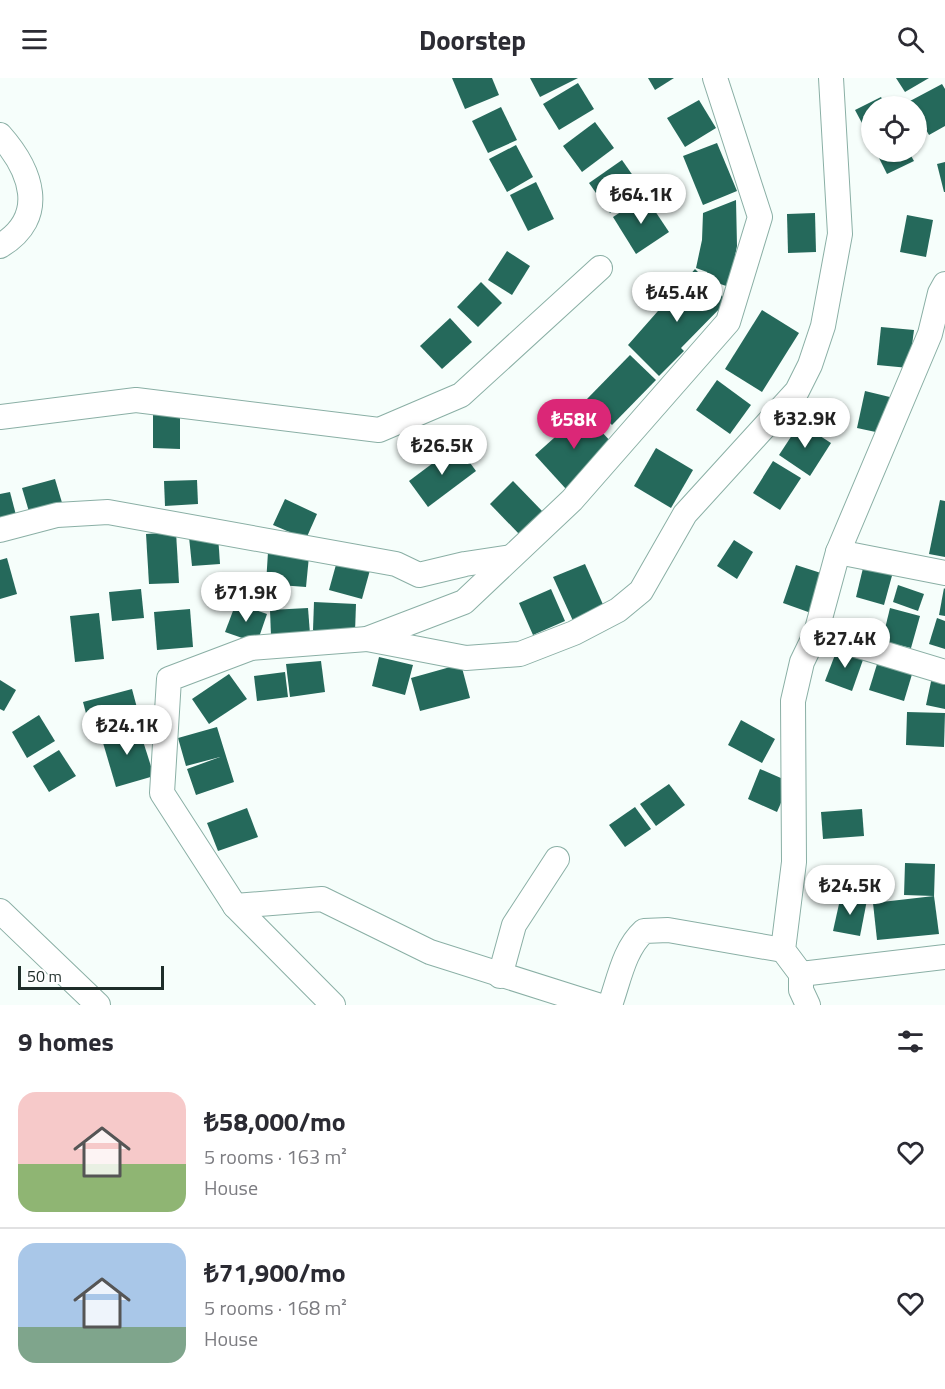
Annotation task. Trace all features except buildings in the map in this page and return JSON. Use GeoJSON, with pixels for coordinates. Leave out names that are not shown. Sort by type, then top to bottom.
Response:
{"type":"FeatureCollection","features":[{"type":"Feature","properties":{"kind":"street"},"geometry":{"type":"LineString","coordinates":[[367,639],[464,602],[572,500],[728,322],[760,217],[715,78]]}},
{"type":"Feature","properties":{"kind":"street"},"geometry":{"type":"LineString","coordinates":[[333,1005],[235,906],[162,793],[169,680],[251,648],[367,639],[466,658],[520,654],[574,633],[618,610],[641,591],[685,514],[797,391],[810,365],[823,326],[840,234],[831,78]]}},
{"type":"Feature","properties":{"kind":"street"},"geometry":{"type":"LineString","coordinates":[[0,135],[21,164],[32,194],[32,208],[11,239],[0,246]]}},
{"type":"Feature","properties":{"kind":"street"},"geometry":{"type":"LineString","coordinates":[[0,417],[135,400],[379,430],[461,395],[600,268]]}},
{"type":"Feature","properties":{"kind":"street"},"geometry":{"type":"LineString","coordinates":[[783,950],[794,862],[793,701],[802,663],[816,633],[838,552],[930,334],[940,293],[945,284]]}},
{"type":"Feature","properties":{"kind":"street"},"geometry":{"type":"LineString","coordinates":[[0,530],[57,514],[108,512],[396,564],[419,575],[465,564],[511,557]]}},
{"type":"Feature","properties":{"kind":"street"},"geometry":{"type":"LineString","coordinates":[[838,552],[945,573]]}},
{"type":"Feature","properties":{"kind":"street"},"geometry":{"type":"LineString","coordinates":[[816,633],[945,672]]}},
{"type":"Feature","properties":{"kind":"street"},"geometry":{"type":"LineString","coordinates":[[500,976],[514,926],[557,859]]}},
{"type":"Feature","properties":{"kind":"street"},"geometry":{"type":"LineString","coordinates":[[235,906],[322,899],[430,952],[597,1005]]}},
{"type":"Feature","properties":{"kind":"street"},"geometry":{"type":"LineString","coordinates":[[0,911],[98,1005]]}},
{"type":"Feature","properties":{"kind":"street"},"geometry":{"type":"LineString","coordinates":[[610,1005],[628,952],[636,938],[644,931],[668,930],[783,950],[801,974],[801,990],[808,1005]]}},
{"type":"Feature","properties":{"kind":"street"},"geometry":{"type":"LineString","coordinates":[[801,974],[945,957]]}}]}
